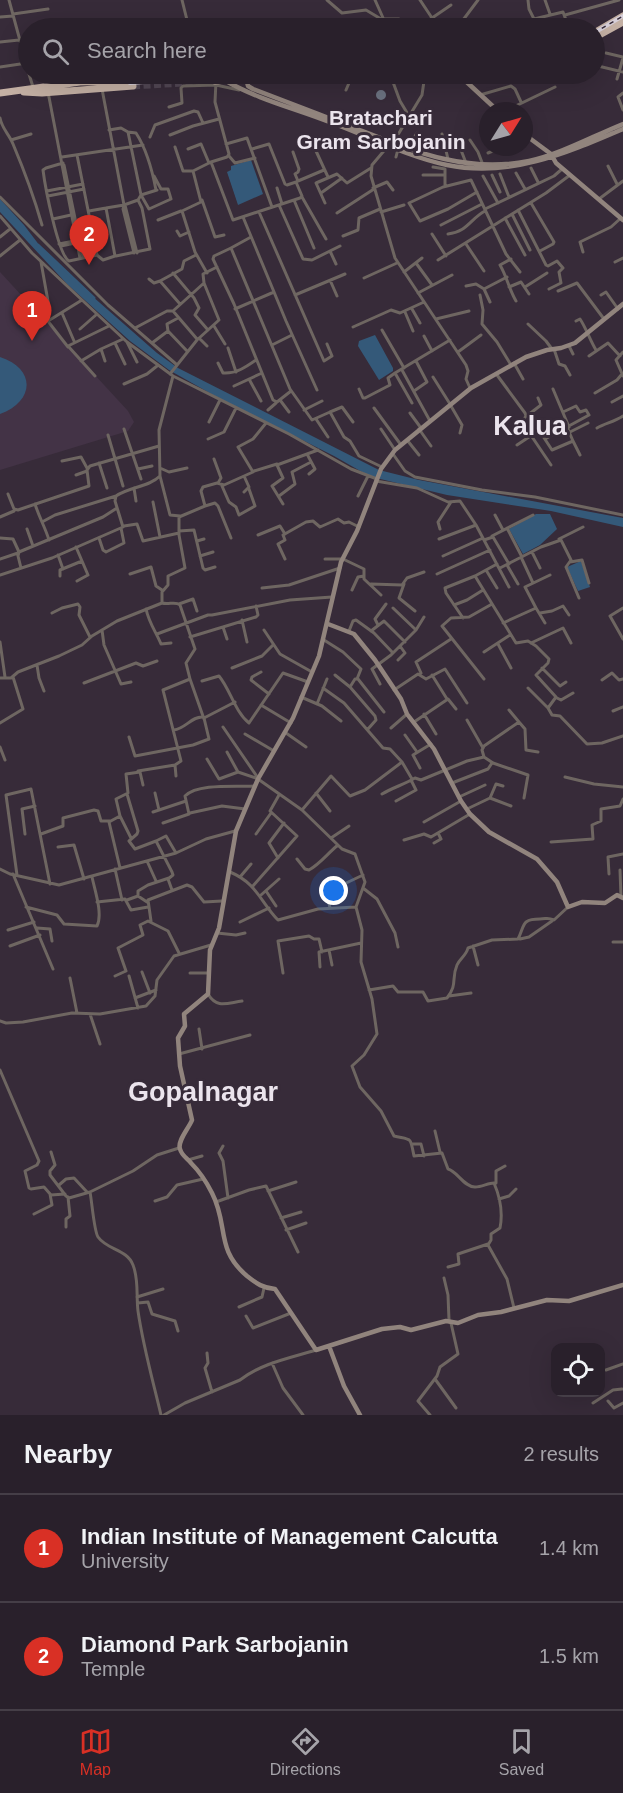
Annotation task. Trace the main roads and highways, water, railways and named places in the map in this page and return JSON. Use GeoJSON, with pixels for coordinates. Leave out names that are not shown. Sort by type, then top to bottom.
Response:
{"type":"FeatureCollection","features":[{"type":"Feature","properties":{"kind":"highway"},"geometry":{"type":"LineString","coordinates":[[605,27],[623,16]]}},
{"type":"Feature","properties":{"kind":"highway"},"geometry":{"type":"LineString","coordinates":[[605,32],[623,22]]}},
{"type":"Feature","properties":{"kind":"highway"},"geometry":{"type":"LineString","coordinates":[[0,93],[61,84]]}},
{"type":"Feature","properties":{"kind":"highway"},"geometry":{"type":"LineString","coordinates":[[16,91],[48,92],[125,84]]}},
{"type":"Feature","properties":{"kind":"water"},"geometry":{"type":"Polygon","coordinates":[[[251,160],[263,194],[238,205],[227,172],[231,170],[231,166],[251,160]]]}},
{"type":"Feature","properties":{"kind":"water"},"geometry":{"type":"Polygon","coordinates":[[[0,199],[43,250],[75,281],[157,353],[178,368],[379,470],[419,480],[623,518],[623,527],[551,511],[447,495],[372,477],[215,396],[169,370],[130,341],[67,284],[0,212],[0,199]]]}},
{"type":"Feature","properties":{"kind":"water"},"geometry":{"type":"Polygon","coordinates":[[[375,335],[393,368],[393,371],[379,380],[358,346],[359,341],[375,335]]]}},
{"type":"Feature","properties":{"kind":"water"},"geometry":{"type":"Polygon","coordinates":[[[0,357],[12,362],[20,369],[27,386],[20,402],[0,414],[0,357]]]}},
{"type":"Feature","properties":{"kind":"water"},"geometry":{"type":"Polygon","coordinates":[[[536,514],[550,514],[557,529],[540,545],[523,554],[509,529],[536,514]]]}},
{"type":"Feature","properties":{"kind":"water"},"geometry":{"type":"Polygon","coordinates":[[[581,561],[590,587],[578,591],[567,567],[581,561]]]}},
{"type":"Feature","properties":{"kind":"waterway"},"geometry":{"type":"LineString","coordinates":[[38,245],[94,298]]}},
{"type":"Feature","properties":{"kind":"tunnel"},"geometry":{"type":"LineString","coordinates":[[133,86],[166,84]]}},
{"type":"Feature","properties":{"kind":"railway"},"geometry":{"type":"LineString","coordinates":[[605,27],[623,16]]}},
{"type":"Feature","properties":{"kind":"place","name":"Bratachari Gram Sarbojanin"},"geometry":{"type":"Point","coordinates":[381,95]}},
{"type":"Feature","properties":{"kind":"place","name":"Diamond Park Sarbojanin"},"geometry":{"type":"Point","coordinates":[89,265]}},
{"type":"Feature","properties":{"kind":"place","name":"Indian Institute of Management Calcutta"},"geometry":{"type":"Point","coordinates":[32,341]}},
{"type":"Feature","properties":{"kind":"district","name":"Kalua"},"geometry":{"type":"Point","coordinates":[530,426]}},
{"type":"Feature","properties":{"kind":"district","name":"Gopalnagar"},"geometry":{"type":"Point","coordinates":[203,1092]}}]}
